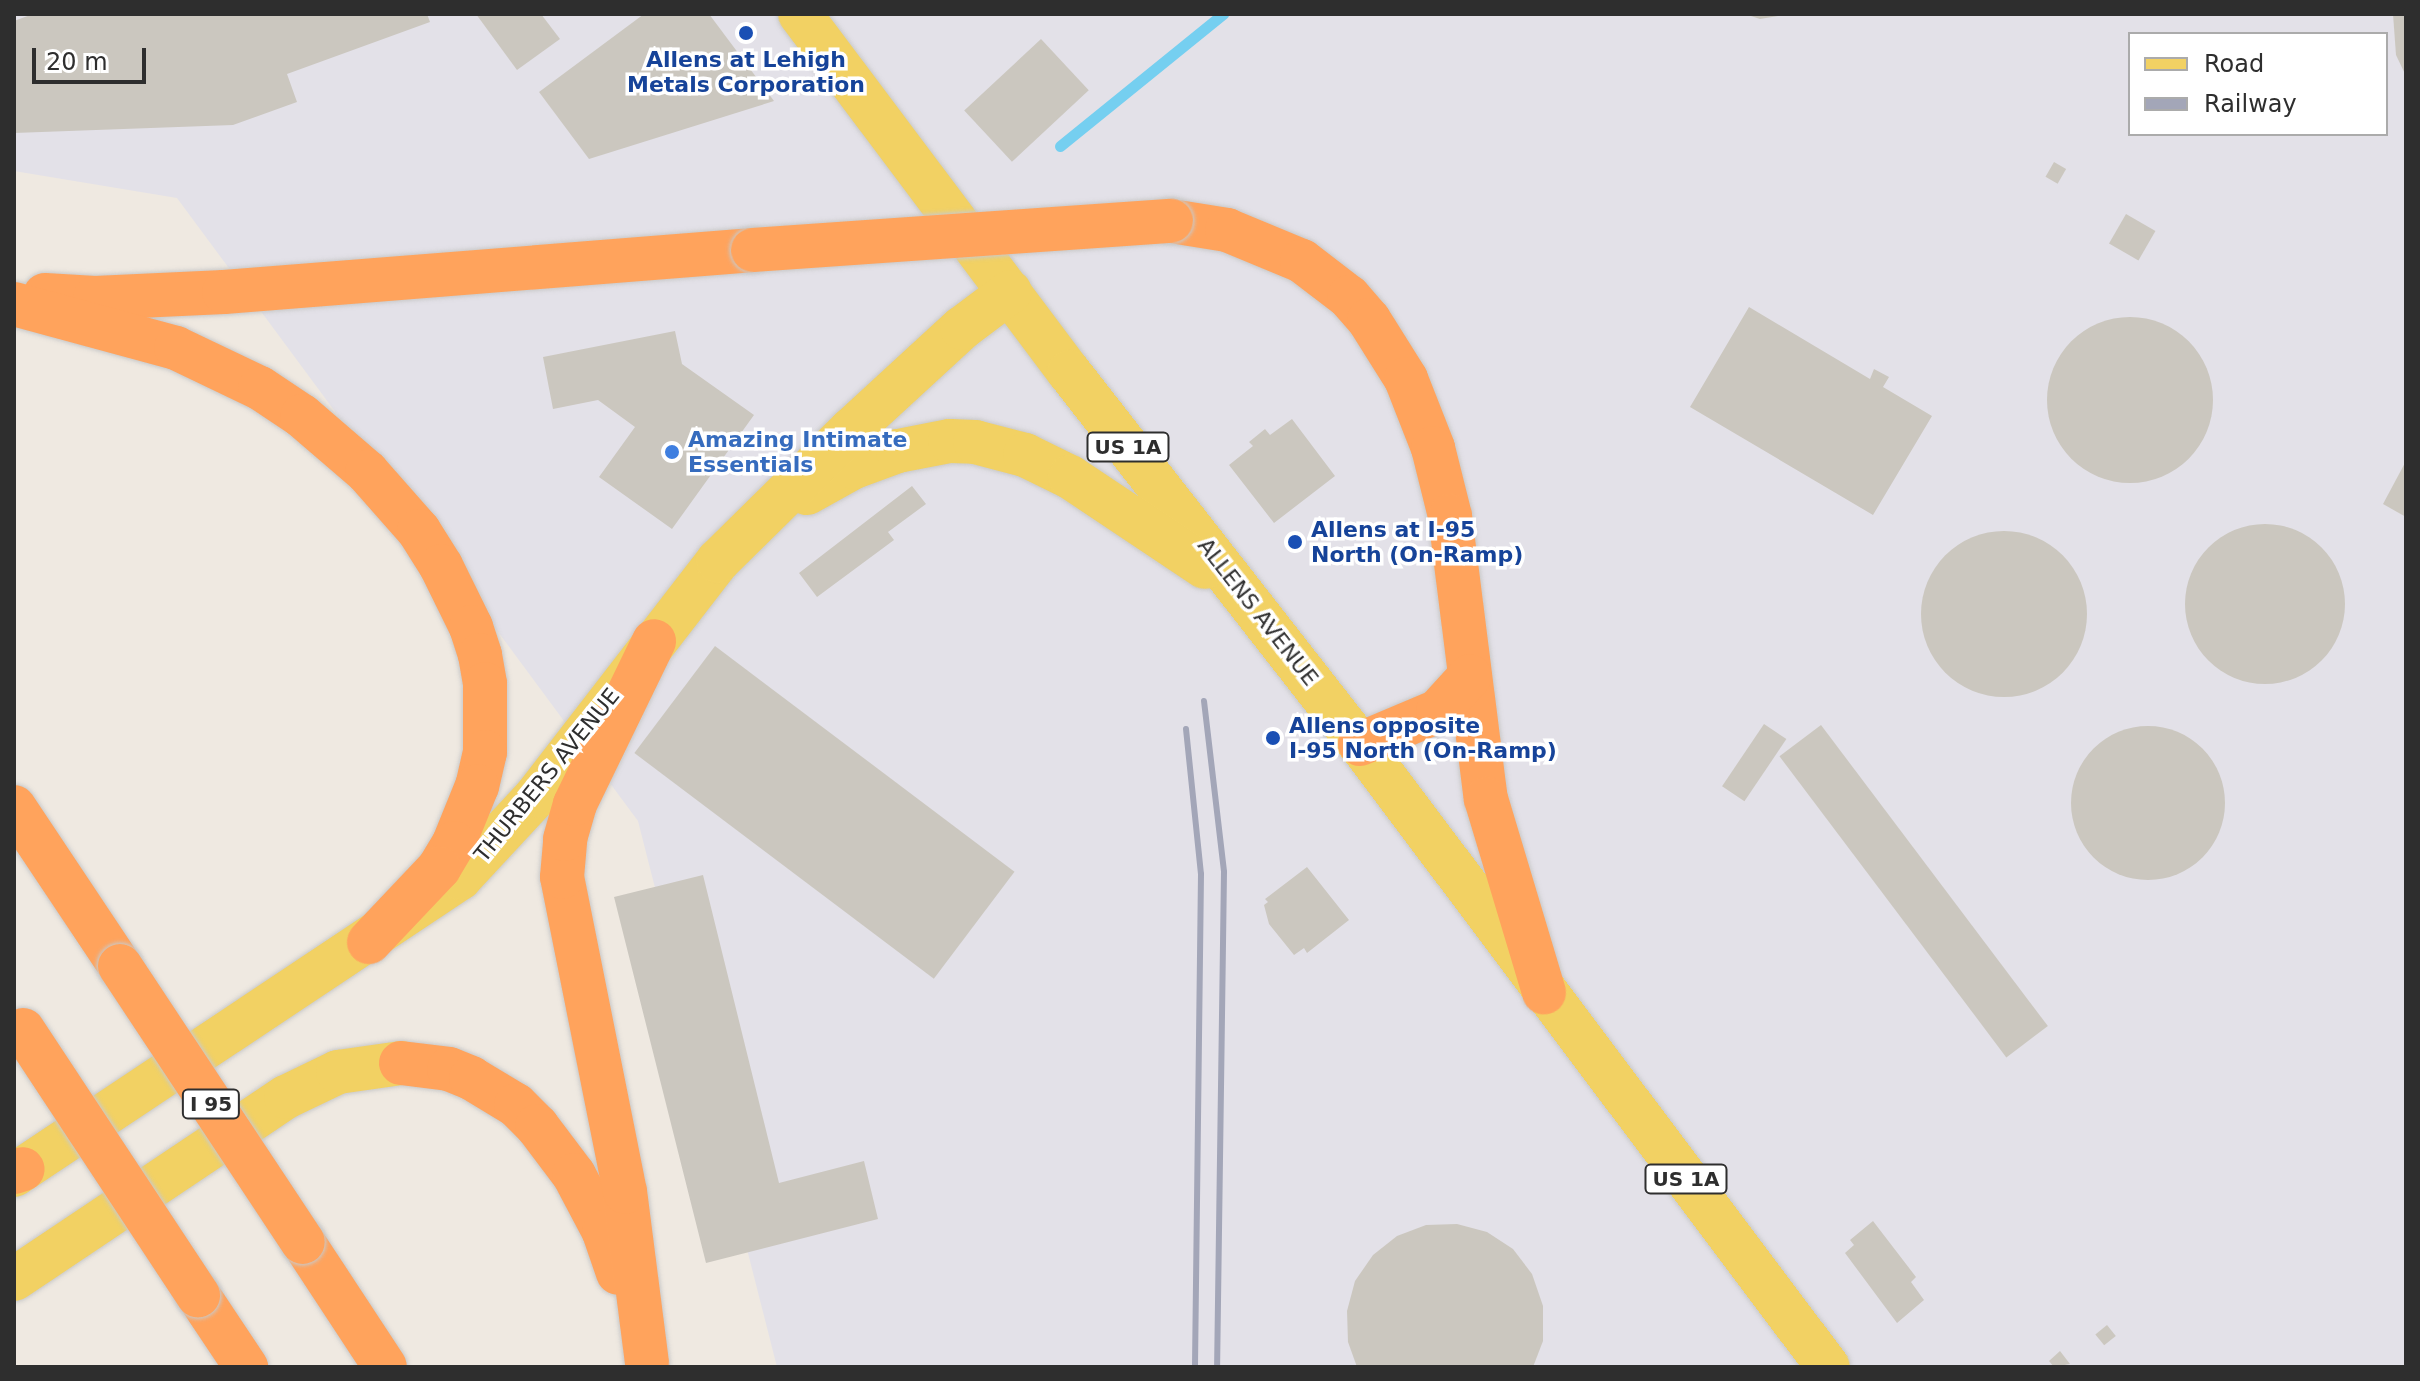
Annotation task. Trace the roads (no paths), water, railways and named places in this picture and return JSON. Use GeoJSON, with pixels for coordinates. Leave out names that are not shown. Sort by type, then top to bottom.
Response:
{"type":"FeatureCollection","features":[{"type":"Feature","properties":{"kind":"highway"},"geometry":{"type":"LineString","coordinates":[[14,293],[95,298],[210,293],[1171,221],[1227,230],[1302,261],[1349,297],[1389,348],[1420,414],[1442,481],[1456,553],[1486,799],[1544,992]]}},
{"type":"Feature","properties":{"kind":"highway"},"geometry":{"type":"LineString","coordinates":[[14,304],[176,348],[260,388],[302,416],[367,472],[419,531],[441,566],[466,614],[480,655],[485,684],[485,752],[472,801],[454,843],[439,868],[369,942]]}},
{"type":"Feature","properties":{"kind":"highway"},"geometry":{"type":"LineString","coordinates":[[647,1365],[625,1192],[562,877],[565,839],[575,804],[654,641]]}},
{"type":"Feature","properties":{"kind":"highway"},"geometry":{"type":"LineString","coordinates":[[1360,744],[1438,711],[1470,676]]}},
{"type":"Feature","properties":{"kind":"highway","name":"I 95"},"geometry":{"type":"LineString","coordinates":[[14,807],[385,1367]]}},
{"type":"Feature","properties":{"kind":"highway"},"geometry":{"type":"LineString","coordinates":[[19,1023],[246,1367]]}},
{"type":"Feature","properties":{"kind":"highway"},"geometry":{"type":"LineString","coordinates":[[401,1063],[449,1069],[471,1078],[516,1105],[537,1126],[574,1175],[599,1221],[647,1365]]}},
{"type":"Feature","properties":{"kind":"main road","name":"ALLENS AVENUE"},"geometry":{"type":"LineString","coordinates":[[800,14],[1010,292],[1360,744],[1828,1367]]}},
{"type":"Feature","properties":{"kind":"main road","name":"THURBERS AVENUE"},"geometry":{"type":"LineString","coordinates":[[17,1172],[369,942],[460,878],[486,853],[575,747],[688,595],[756,522],[962,328],[1010,292]]}},
{"type":"Feature","properties":{"kind":"main road"},"geometry":{"type":"LineString","coordinates":[[756,522],[875,458],[925,445],[975,442],[1025,455],[1070,477],[1249,599]]}},
{"type":"Feature","properties":{"kind":"main road"},"geometry":{"type":"LineString","coordinates":[[14,1279],[286,1097],[338,1072],[401,1063]]}},
{"type":"Feature","properties":{"kind":"waterway"},"geometry":{"type":"LineString","coordinates":[[1060,146],[1223,14]]}},
{"type":"Feature","properties":{"kind":"railway"},"geometry":{"type":"LineString","coordinates":[[1204,701],[1224,872],[1217,1367]]}},
{"type":"Feature","properties":{"kind":"railway"},"geometry":{"type":"LineString","coordinates":[[1186,729],[1201,874],[1195,1367]]}},
{"type":"Feature","properties":{"kind":"place","name":"Allens at Lehigh Metals Corporation"},"geometry":{"type":"Point","coordinates":[746,33]}},
{"type":"Feature","properties":{"kind":"place","name":"Amazing Intimate Essentials"},"geometry":{"type":"Point","coordinates":[672,452]}},
{"type":"Feature","properties":{"kind":"place","name":"Allens at I-95 North (On-Ramp)"},"geometry":{"type":"Point","coordinates":[1295,542]}},
{"type":"Feature","properties":{"kind":"place","name":"Allens opposite I-95 North (On-Ramp)"},"geometry":{"type":"Point","coordinates":[1273,738]}}]}
